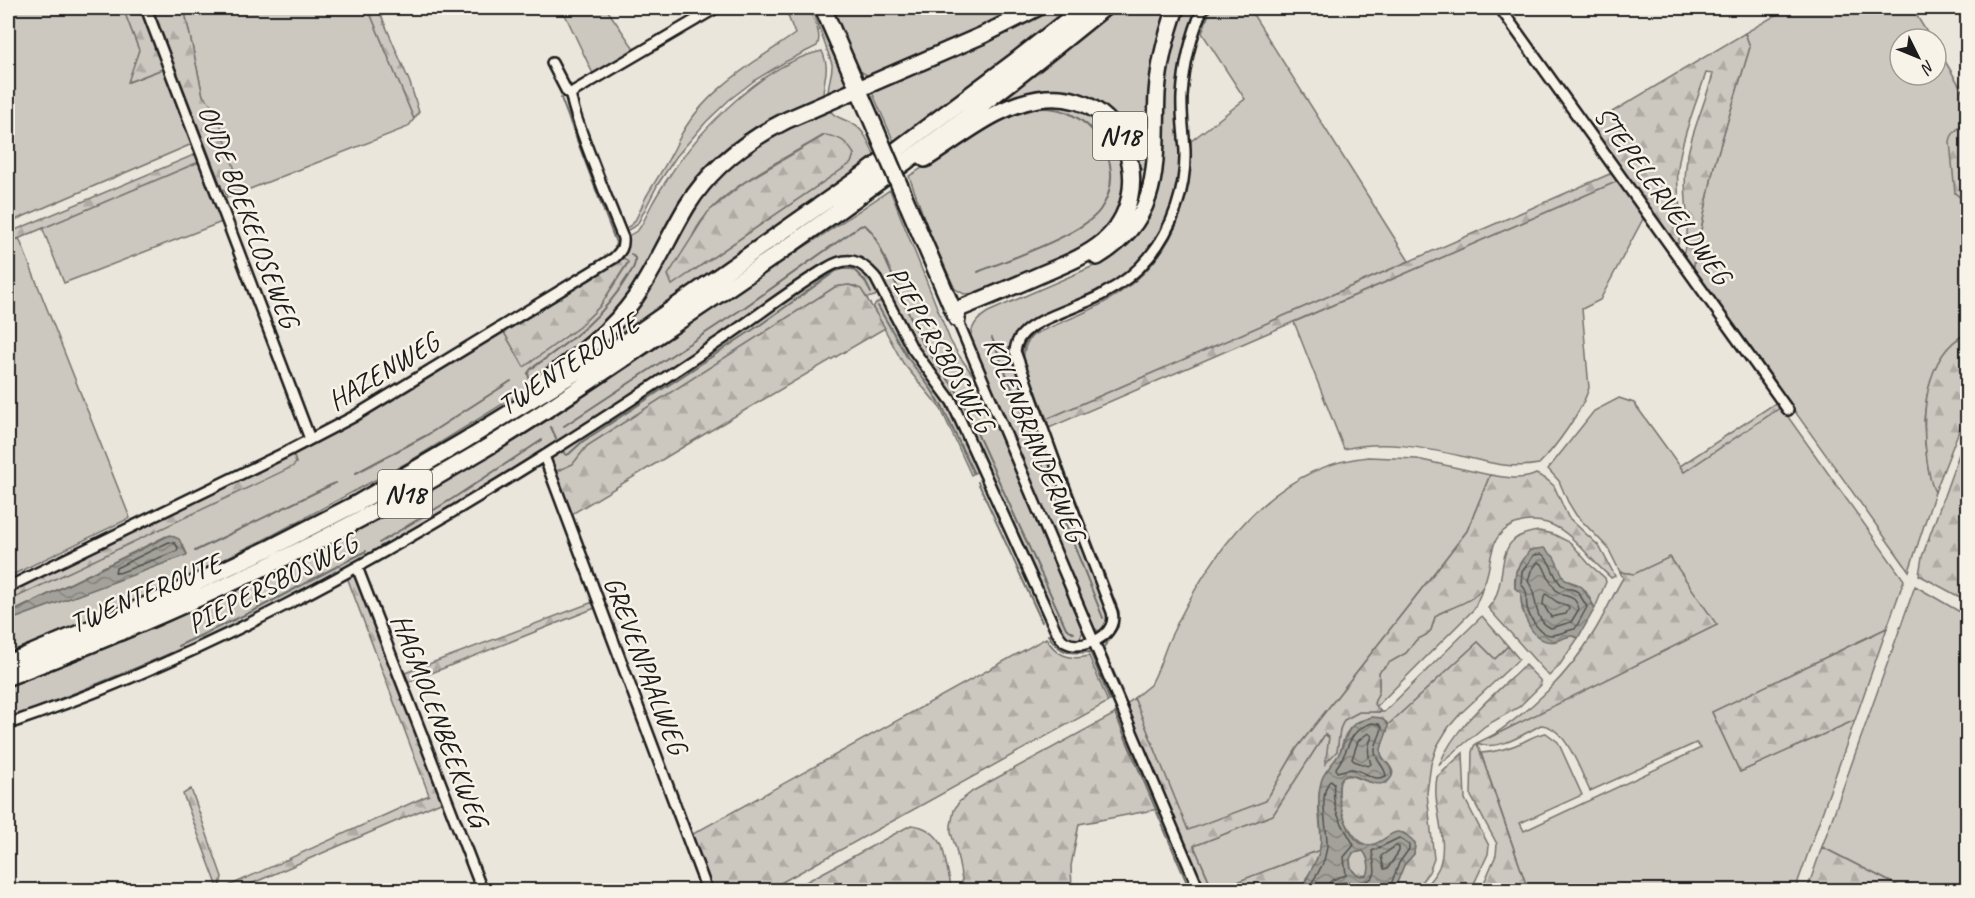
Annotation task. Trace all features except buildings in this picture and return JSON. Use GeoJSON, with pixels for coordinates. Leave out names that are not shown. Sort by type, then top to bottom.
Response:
{"type":"FeatureCollection","features":[{"type":"Feature","properties":{"kind":"main road","name":"KOLENBRANDERWEG"},"geometry":{"type":"LineString","coordinates":[[823,8],[956,315]]}},
{"type":"Feature","properties":{"kind":"main road","name":"N18"},"geometry":{"type":"LineString","coordinates":[[464,441],[572,360],[604,333],[634,299],[647,280],[689,203],[708,178],[749,141],[770,128],[983,35],[1037,8]]}},
{"type":"Feature","properties":{"kind":"main road","name":"TWENTEROUTE"},"geometry":{"type":"LineString","coordinates":[[8,663],[104,624],[231,566],[356,504],[464,441],[619,346],[862,176],[1083,8]]}},
{"type":"Feature","properties":{"kind":"main road","name":"TWENTEROUTE"},"geometry":{"type":"LineString","coordinates":[[8,677],[187,605],[288,556],[480,451],[603,373],[774,257],[874,186],[1104,8]]}},
{"type":"Feature","properties":{"kind":"main road","name":"N18"},"geometry":{"type":"LineString","coordinates":[[956,315],[1092,261],[1117,243],[1135,223],[1148,199],[1153,181],[1159,71],[1166,38],[1176,8]]}},
{"type":"Feature","properties":{"kind":"main road","name":"N18"},"geometry":{"type":"LineString","coordinates":[[874,186],[922,160],[992,116],[1022,102],[1035,99],[1060,98],[1079,102],[1101,114],[1119,134],[1130,160],[1132,190],[1125,213],[1111,234],[1080,257],[956,315]]}},
{"type":"Feature","properties":{"kind":"street","name":"OUDE BOEKELOSEWEG"},"geometry":{"type":"LineString","coordinates":[[146,8],[310,439]]}},
{"type":"Feature","properties":{"kind":"street"},"geometry":{"type":"LineString","coordinates":[[552,63],[567,92],[571,93],[716,8]]}},
{"type":"Feature","properties":{"kind":"street","name":"PIEPERSBOSWEG"},"geometry":{"type":"LineString","coordinates":[[8,724],[153,668],[357,567],[544,456],[822,271],[844,260],[856,261],[875,277],[912,348],[952,402],[1056,631],[1066,642],[1074,645],[1094,641],[1106,633],[1111,626],[1112,612],[1015,351],[1017,343],[1027,329],[1102,295],[1122,282],[1149,258],[1168,228],[1176,208],[1184,170],[1182,117],[1188,51],[1203,8]]}},
{"type":"Feature","properties":{"kind":"street","name":"STEPELERVELDWEG"},"geometry":{"type":"LineString","coordinates":[[1500,8],[1788,410]]}},
{"type":"Feature","properties":{"kind":"street","name":"HAZENWEG"},"geometry":{"type":"LineString","coordinates":[[8,587],[310,439],[361,411],[620,252],[623,245],[622,238],[577,120],[570,99],[571,93]]}},
{"type":"Feature","properties":{"kind":"street","name":"KOLENBRANDERWEG"},"geometry":{"type":"LineString","coordinates":[[956,315],[1199,891]]}},
{"type":"Feature","properties":{"kind":"street","name":"GREVENPAALWEG"},"geometry":{"type":"LineString","coordinates":[[544,456],[707,891]]}},
{"type":"Feature","properties":{"kind":"street","name":"HAGMOLENBEEKWEG"},"geometry":{"type":"LineString","coordinates":[[357,567],[482,891]]}},
{"type":"Feature","properties":{"kind":"green space"},"geometry":{"type":"Polygon","coordinates":[[[8,8],[123,8],[139,50],[129,82],[165,68],[192,144],[8,223],[8,8]]]}},
{"type":"Feature","properties":{"kind":"green space"},"geometry":{"type":"Polygon","coordinates":[[[123,8],[142,8],[165,68],[128,82],[139,50],[123,8]]]}},
{"type":"Feature","properties":{"kind":"green space"},"geometry":{"type":"Polygon","coordinates":[[[152,8],[184,8],[203,96],[215,108],[240,186],[225,191],[222,188],[152,8]]]}},
{"type":"Feature","properties":{"kind":"green space"},"geometry":{"type":"Polygon","coordinates":[[[184,8],[368,8],[414,119],[408,127],[227,198],[225,191],[239,185],[214,109],[203,96],[184,8]]]}},
{"type":"Feature","properties":{"kind":"green space"},"geometry":{"type":"Polygon","coordinates":[[[368,8],[378,8],[410,83],[419,112],[414,119],[368,8]]]}},
{"type":"Feature","properties":{"kind":"green space"},"geometry":{"type":"Polygon","coordinates":[[[562,8],[606,8],[635,50],[594,76],[562,8]]]}},
{"type":"Feature","properties":{"kind":"green space"},"geometry":{"type":"Polygon","coordinates":[[[785,8],[808,8],[818,32],[817,46],[755,80],[729,100],[706,122],[676,157],[658,184],[637,225],[628,230],[623,229],[634,222],[688,124],[700,108],[729,80],[795,34],[785,8]]]}},
{"type":"Feature","properties":{"kind":"green space"},"geometry":{"type":"Polygon","coordinates":[[[812,8],[818,8],[847,79],[845,87],[830,98],[828,89],[832,64],[812,8]]]}},
{"type":"Feature","properties":{"kind":"green space"},"geometry":{"type":"Polygon","coordinates":[[[831,8],[1032,8],[870,77],[860,71],[831,8]]]}},
{"type":"Feature","properties":{"kind":"green space"},"geometry":{"type":"Polygon","coordinates":[[[1042,8],[1075,8],[895,144],[872,92],[874,88],[1042,8]]]}},
{"type":"Feature","properties":{"kind":"green space"},"geometry":{"type":"Polygon","coordinates":[[[1114,8],[1172,8],[1152,155],[1146,169],[1136,167],[1134,160],[1080,100],[974,117],[1060,52],[1114,8]]]}},
{"type":"Feature","properties":{"kind":"green space"},"geometry":{"type":"Polygon","coordinates":[[[1180,8],[1200,8],[1188,41],[1179,191],[1163,231],[1150,249],[1122,277],[1095,295],[1030,324],[1013,352],[1014,364],[1108,610],[1110,621],[1100,632],[1093,627],[1084,609],[970,338],[976,323],[988,312],[1096,265],[1120,248],[1135,231],[1180,8]]]}},
{"type":"Feature","properties":{"kind":"green space"},"geometry":{"type":"Polygon","coordinates":[[[1211,8],[1249,8],[1409,261],[1047,419],[1024,360],[1028,341],[1033,335],[1096,307],[1120,293],[1140,277],[1170,239],[1180,217],[1187,194],[1191,141],[1245,99],[1202,33],[1211,8]]]}},
{"type":"Feature","properties":{"kind":"green space"},"geometry":{"type":"Polygon","coordinates":[[[1788,8],[1912,8],[1924,27],[1888,27],[1888,87],[1948,87],[1948,66],[1967,98],[1967,122],[1954,132],[1955,193],[1967,203],[1968,333],[1957,340],[1927,395],[1924,419],[1925,444],[1929,473],[1935,492],[1909,571],[1693,269],[1714,166],[1750,47],[1745,33],[1788,8]]]}},
{"type":"Feature","properties":{"kind":"green space"},"geometry":{"type":"Polygon","coordinates":[[[1745,33],[1750,47],[1714,166],[1693,269],[1683,254],[1687,233],[1686,167],[1694,132],[1713,74],[1706,73],[1680,157],[1677,178],[1681,228],[1677,247],[1590,125],[1745,33]]]}},
{"type":"Feature","properties":{"kind":"green space"},"geometry":{"type":"Polygon","coordinates":[[[822,51],[826,69],[823,96],[730,153],[619,313],[549,374],[412,460],[271,536],[159,591],[8,653],[8,621],[187,554],[183,545],[166,536],[8,614],[8,601],[296,463],[293,454],[323,439],[506,329],[505,334],[524,367],[579,327],[600,306],[628,263],[621,256],[626,237],[640,227],[681,159],[697,140],[735,101],[756,84],[800,58],[822,51]]]}},
{"type":"Feature","properties":{"kind":"green space"},"geometry":{"type":"Polygon","coordinates":[[[1042,104],[1068,106],[1091,115],[1108,130],[1119,144],[1127,186],[1121,206],[1109,224],[1088,244],[981,293],[964,294],[955,289],[930,234],[909,176],[1011,113],[1042,104]]]}},
{"type":"Feature","properties":{"kind":"green space"},"geometry":{"type":"Polygon","coordinates":[[[826,106],[835,116],[858,127],[876,160],[536,391],[606,336],[688,210],[735,156],[826,106]],[[824,135],[749,179],[713,207],[700,223],[691,240],[690,273],[851,163],[854,154],[824,135]]]}},
{"type":"Feature","properties":{"kind":"green space"},"geometry":{"type":"Polygon","coordinates":[[[1967,122],[1967,203],[1955,193],[1950,142],[1954,133],[1967,122]]]}},
{"type":"Feature","properties":{"kind":"green space"},"geometry":{"type":"Polygon","coordinates":[[[825,135],[839,138],[848,146],[854,154],[851,163],[672,285],[668,275],[708,212],[745,182],[825,135]]]}},
{"type":"Feature","properties":{"kind":"green space"},"geometry":{"type":"Polygon","coordinates":[[[196,154],[199,155],[201,161],[8,243],[8,233],[196,154]]]}},
{"type":"Feature","properties":{"kind":"green space"},"geometry":{"type":"Polygon","coordinates":[[[201,161],[222,222],[64,283],[42,227],[201,161]]]}},
{"type":"Feature","properties":{"kind":"green space"},"geometry":{"type":"Polygon","coordinates":[[[1612,173],[1618,181],[1049,428],[1047,419],[1612,173]]]}},
{"type":"Feature","properties":{"kind":"green space"},"geometry":{"type":"Polygon","coordinates":[[[1618,181],[1644,217],[1600,300],[1582,309],[1589,388],[1568,428],[1539,464],[1501,465],[1404,446],[1374,445],[1344,449],[1294,322],[1618,181]]]}},
{"type":"Feature","properties":{"kind":"green space"},"geometry":{"type":"Polygon","coordinates":[[[890,190],[950,340],[983,389],[1044,541],[1081,624],[1083,631],[1079,640],[1075,642],[1067,640],[1062,635],[954,401],[916,347],[882,280],[874,269],[854,257],[833,259],[548,449],[372,555],[238,623],[8,719],[8,687],[159,626],[321,549],[369,522],[890,190]]]}},
{"type":"Feature","properties":{"kind":"green space"},"geometry":{"type":"Polygon","coordinates":[[[19,238],[130,518],[8,577],[8,243],[19,238]]]}},
{"type":"Feature","properties":{"kind":"green space"},"geometry":{"type":"Polygon","coordinates":[[[624,258],[628,262],[600,306],[579,327],[524,367],[505,334],[506,329],[624,258]]]}},
{"type":"Feature","properties":{"kind":"green space"},"geometry":{"type":"Polygon","coordinates":[[[846,263],[857,267],[869,277],[878,291],[875,296],[867,298],[857,287],[853,286],[835,287],[587,446],[573,464],[555,472],[549,456],[826,271],[846,263]]]}},
{"type":"Feature","properties":{"kind":"green space"},"geometry":{"type":"Polygon","coordinates":[[[849,285],[861,289],[885,328],[572,514],[555,472],[573,464],[587,446],[835,287],[849,285]]]}},
{"type":"Feature","properties":{"kind":"green space"},"geometry":{"type":"Polygon","coordinates":[[[881,301],[885,303],[946,397],[978,469],[971,475],[941,409],[903,363],[873,308],[881,301]]]}},
{"type":"Feature","properties":{"kind":"green space"},"geometry":{"type":"Polygon","coordinates":[[[1967,333],[1967,414],[1935,492],[1930,478],[1925,444],[1925,408],[1928,389],[1941,357],[1952,343],[1967,333]]]}},
{"type":"Feature","properties":{"kind":"green space"},"geometry":{"type":"Polygon","coordinates":[[[1619,398],[1634,403],[1684,472],[1781,407],[1904,580],[1887,628],[1712,712],[1740,772],[1855,720],[1795,890],[1528,890],[1481,753],[1508,748],[1546,733],[1558,742],[1582,795],[1520,823],[1524,831],[1701,748],[1696,743],[1590,791],[1565,741],[1550,727],[1541,725],[1501,744],[1477,743],[1717,625],[1634,574],[1620,572],[1608,548],[1576,515],[1559,481],[1548,469],[1594,411],[1619,398]]]}},
{"type":"Feature","properties":{"kind":"green space"},"geometry":{"type":"Polygon","coordinates":[[[1777,402],[1781,407],[1684,472],[1680,466],[1777,402]]]}},
{"type":"Feature","properties":{"kind":"green space"},"geometry":{"type":"Polygon","coordinates":[[[1967,432],[1968,601],[1919,575],[1922,557],[1967,432]]]}},
{"type":"Feature","properties":{"kind":"green space"},"geometry":{"type":"Polygon","coordinates":[[[293,454],[296,463],[292,467],[8,601],[8,590],[20,583],[293,454]]]}},
{"type":"Feature","properties":{"kind":"green space"},"geometry":{"type":"Polygon","coordinates":[[[1368,457],[1417,459],[1490,475],[1467,531],[1297,748],[1266,801],[1188,831],[1134,698],[1151,684],[1186,605],[1224,546],[1247,520],[1273,496],[1302,477],[1333,464],[1368,457]]]}},
{"type":"Feature","properties":{"kind":"green space"},"geometry":{"type":"Polygon","coordinates":[[[1536,474],[1554,486],[1568,517],[1599,546],[1615,576],[1611,578],[1577,543],[1553,525],[1533,521],[1518,523],[1507,528],[1496,540],[1487,577],[1478,593],[1468,601],[1438,614],[1431,630],[1426,635],[1416,640],[1406,653],[1390,662],[1379,672],[1379,691],[1374,703],[1381,712],[1359,712],[1344,720],[1340,729],[1337,751],[1325,764],[1329,738],[1325,734],[1273,815],[1194,846],[1209,881],[1201,884],[1126,705],[1134,698],[1188,830],[1266,801],[1297,748],[1467,531],[1490,475],[1519,478],[1536,474]]]}},
{"type":"Feature","properties":{"kind":"green space"},"geometry":{"type":"Polygon","coordinates":[[[1539,531],[1553,534],[1571,543],[1605,578],[1606,582],[1595,608],[1585,590],[1565,580],[1533,549],[1524,557],[1516,571],[1515,588],[1521,593],[1523,612],[1532,629],[1546,640],[1557,640],[1572,635],[1578,638],[1559,666],[1549,676],[1488,608],[1496,596],[1505,554],[1509,546],[1515,539],[1525,534],[1539,531]]]}},
{"type":"Feature","properties":{"kind":"green space"},"geometry":{"type":"Polygon","coordinates":[[[1670,557],[1717,625],[1489,738],[1534,704],[1560,678],[1584,648],[1623,578],[1620,572],[1634,574],[1670,557]]]}},
{"type":"Feature","properties":{"kind":"green space"},"geometry":{"type":"Polygon","coordinates":[[[353,576],[358,580],[443,801],[237,890],[220,890],[429,795],[347,577],[353,576]]]}},
{"type":"Feature","properties":{"kind":"green space"},"geometry":{"type":"Polygon","coordinates":[[[1915,586],[1967,616],[1967,890],[1906,890],[1822,847],[1915,586]]]}},
{"type":"Feature","properties":{"kind":"green space"},"geometry":{"type":"Polygon","coordinates":[[[1483,588],[1474,609],[1376,707],[1374,703],[1379,691],[1379,672],[1390,662],[1406,653],[1416,640],[1426,635],[1431,630],[1438,614],[1465,601],[1483,588]]]}},
{"type":"Feature","properties":{"kind":"green space"},"geometry":{"type":"Polygon","coordinates":[[[593,602],[595,608],[409,682],[405,673],[593,602]]]}},
{"type":"Feature","properties":{"kind":"green space"},"geometry":{"type":"Polygon","coordinates":[[[1482,616],[1508,646],[1495,659],[1478,642],[1388,725],[1380,720],[1369,719],[1359,721],[1350,728],[1321,785],[1320,850],[1216,890],[1204,890],[1201,884],[1209,880],[1194,846],[1273,815],[1325,734],[1329,738],[1328,744],[1337,751],[1340,729],[1344,720],[1359,712],[1384,712],[1482,616]]]}},
{"type":"Feature","properties":{"kind":"green space"},"geometry":{"type":"Polygon","coordinates":[[[1887,628],[1855,720],[1740,772],[1712,712],[1887,628]]]}},
{"type":"Feature","properties":{"kind":"green space"},"geometry":{"type":"Polygon","coordinates":[[[1046,638],[1054,649],[1064,655],[1075,658],[1089,656],[1108,702],[768,890],[711,890],[691,835],[1046,638]]]}},
{"type":"Feature","properties":{"kind":"green space"},"geometry":{"type":"Polygon","coordinates":[[[1478,642],[1495,659],[1508,646],[1519,659],[1461,713],[1437,746],[1431,764],[1427,793],[1434,859],[1429,872],[1415,890],[1394,890],[1404,865],[1414,854],[1415,843],[1404,833],[1371,845],[1358,839],[1349,828],[1340,809],[1340,780],[1351,776],[1370,782],[1386,783],[1391,778],[1393,771],[1381,754],[1388,725],[1478,642]]]}},
{"type":"Feature","properties":{"kind":"green space"},"geometry":{"type":"Polygon","coordinates":[[[1525,665],[1540,680],[1541,685],[1519,707],[1485,726],[1439,765],[1466,723],[1525,665]]]}},
{"type":"Feature","properties":{"kind":"green space"},"geometry":{"type":"Polygon","coordinates":[[[1118,712],[1159,809],[1079,824],[1071,866],[1072,890],[964,890],[951,833],[954,810],[959,802],[973,791],[1118,712]]]}},
{"type":"Feature","properties":{"kind":"green space"},"geometry":{"type":"Polygon","coordinates":[[[1477,743],[1528,890],[1481,890],[1496,855],[1497,844],[1471,796],[1472,752],[1477,743]]]}},
{"type":"Feature","properties":{"kind":"green space"},"geometry":{"type":"Polygon","coordinates":[[[1463,753],[1465,799],[1489,846],[1488,854],[1471,890],[1423,890],[1439,867],[1442,856],[1442,834],[1436,800],[1437,777],[1463,753]]]}},
{"type":"Feature","properties":{"kind":"green space"},"geometry":{"type":"Polygon","coordinates":[[[191,789],[222,877],[219,890],[183,794],[191,789]]]}},
{"type":"Feature","properties":{"kind":"green space"},"geometry":{"type":"Polygon","coordinates":[[[911,825],[929,831],[942,845],[952,890],[791,890],[911,825]]]}},
{"type":"Feature","properties":{"kind":"green space"},"geometry":{"type":"Polygon","coordinates":[[[1822,847],[1906,890],[1807,890],[1822,847]]]}},
{"type":"Feature","properties":{"kind":"green space"},"geometry":{"type":"Polygon","coordinates":[[[1320,850],[1314,868],[1306,878],[1303,890],[1216,890],[1320,850]]]}},
{"type":"Feature","properties":{"kind":"green space"},"geometry":{"type":"Polygon","coordinates":[[[1363,851],[1369,869],[1367,875],[1357,876],[1351,867],[1350,858],[1353,853],[1363,851]]]}},
{"type":"Feature","properties":{"kind":"water"},"geometry":{"type":"Polygon","coordinates":[[[170,535],[179,539],[187,555],[8,621],[8,614],[170,535]]]}},
{"type":"Feature","properties":{"kind":"water"},"geometry":{"type":"Polygon","coordinates":[[[1544,548],[1554,557],[1565,580],[1582,587],[1595,608],[1578,638],[1570,636],[1548,641],[1540,638],[1525,618],[1521,593],[1515,588],[1516,571],[1530,550],[1544,548]]]}},
{"type":"Feature","properties":{"kind":"water"},"geometry":{"type":"Polygon","coordinates":[[[1372,717],[1382,718],[1388,725],[1381,754],[1392,776],[1386,782],[1378,784],[1354,776],[1342,777],[1339,792],[1342,812],[1356,840],[1371,845],[1397,832],[1402,833],[1415,843],[1414,854],[1404,865],[1394,890],[1352,890],[1352,886],[1343,882],[1331,890],[1303,890],[1320,848],[1319,797],[1322,779],[1340,752],[1349,730],[1363,720],[1372,717]],[[1363,851],[1353,853],[1350,859],[1352,870],[1360,876],[1367,875],[1369,869],[1363,851]]]}},
{"type":"Feature","properties":{"kind":"waterway"},"geometry":{"type":"LineString","coordinates":[[561,98],[616,243],[615,246]]}},
{"type":"Feature","properties":{"kind":"waterway"},"geometry":{"type":"LineString","coordinates":[[930,167],[994,125],[1021,112],[1034,109],[1053,109],[1071,115],[1087,125],[1099,139],[1108,155],[1111,174],[1109,192],[1100,210],[1091,219],[1044,246],[978,272]]}},
{"type":"Feature","properties":{"kind":"waterway"},"geometry":{"type":"LineString","coordinates":[[564,426],[745,307],[860,226],[865,225],[879,245],[921,341],[960,396],[1066,628],[1074,633]]}},
{"type":"Feature","properties":{"kind":"waterway"},"geometry":{"type":"LineString","coordinates":[[529,378],[528,373],[531,369],[583,329],[617,293],[635,264],[635,258],[631,254]]}},
{"type":"Feature","properties":{"kind":"waterway"},"geometry":{"type":"LineString","coordinates":[[564,453],[569,454],[582,442],[760,325],[836,271],[853,269],[865,281],[871,293]]}},
{"type":"Feature","properties":{"kind":"waterway"},"geometry":{"type":"LineString","coordinates":[[878,306],[907,357],[943,408],[973,472]]}},
{"type":"Feature","properties":{"kind":"waterway"},"geometry":{"type":"LineString","coordinates":[[1023,361],[1022,352],[1025,344],[1037,331]]}},
{"type":"Feature","properties":{"kind":"waterway"},"geometry":{"type":"LineString","coordinates":[[992,338],[1103,618]]}},
{"type":"Feature","properties":{"kind":"waterway"},"geometry":{"type":"LineString","coordinates":[[356,473],[427,435],[511,381]]}},
{"type":"Feature","properties":{"kind":"waterway"},"geometry":{"type":"LineString","coordinates":[[1031,383],[1119,612],[1118,627],[1103,648],[1122,691]]}},
{"type":"Feature","properties":{"kind":"waterway"},"geometry":{"type":"LineString","coordinates":[[551,427],[556,438]]}},
{"type":"Feature","properties":{"kind":"waterway"},"geometry":{"type":"LineString","coordinates":[[379,543],[542,440]]}},
{"type":"Feature","properties":{"kind":"waterway"},"geometry":{"type":"LineString","coordinates":[[978,482],[1042,622]]}},
{"type":"Feature","properties":{"kind":"waterway"},"geometry":{"type":"LineString","coordinates":[[195,551],[335,483]]}},
{"type":"Feature","properties":{"kind":"waterway"},"geometry":{"type":"LineString","coordinates":[[178,646],[255,610],[366,551]]}},
{"type":"Feature","properties":{"kind":"waterway"},"geometry":{"type":"LineString","coordinates":[[1048,635],[1057,646],[1065,651],[1091,654],[1110,701]]}},
{"type":"Feature","properties":{"kind":"waterway"},"geometry":{"type":"LineString","coordinates":[[1115,713],[1190,890]]}}]}
